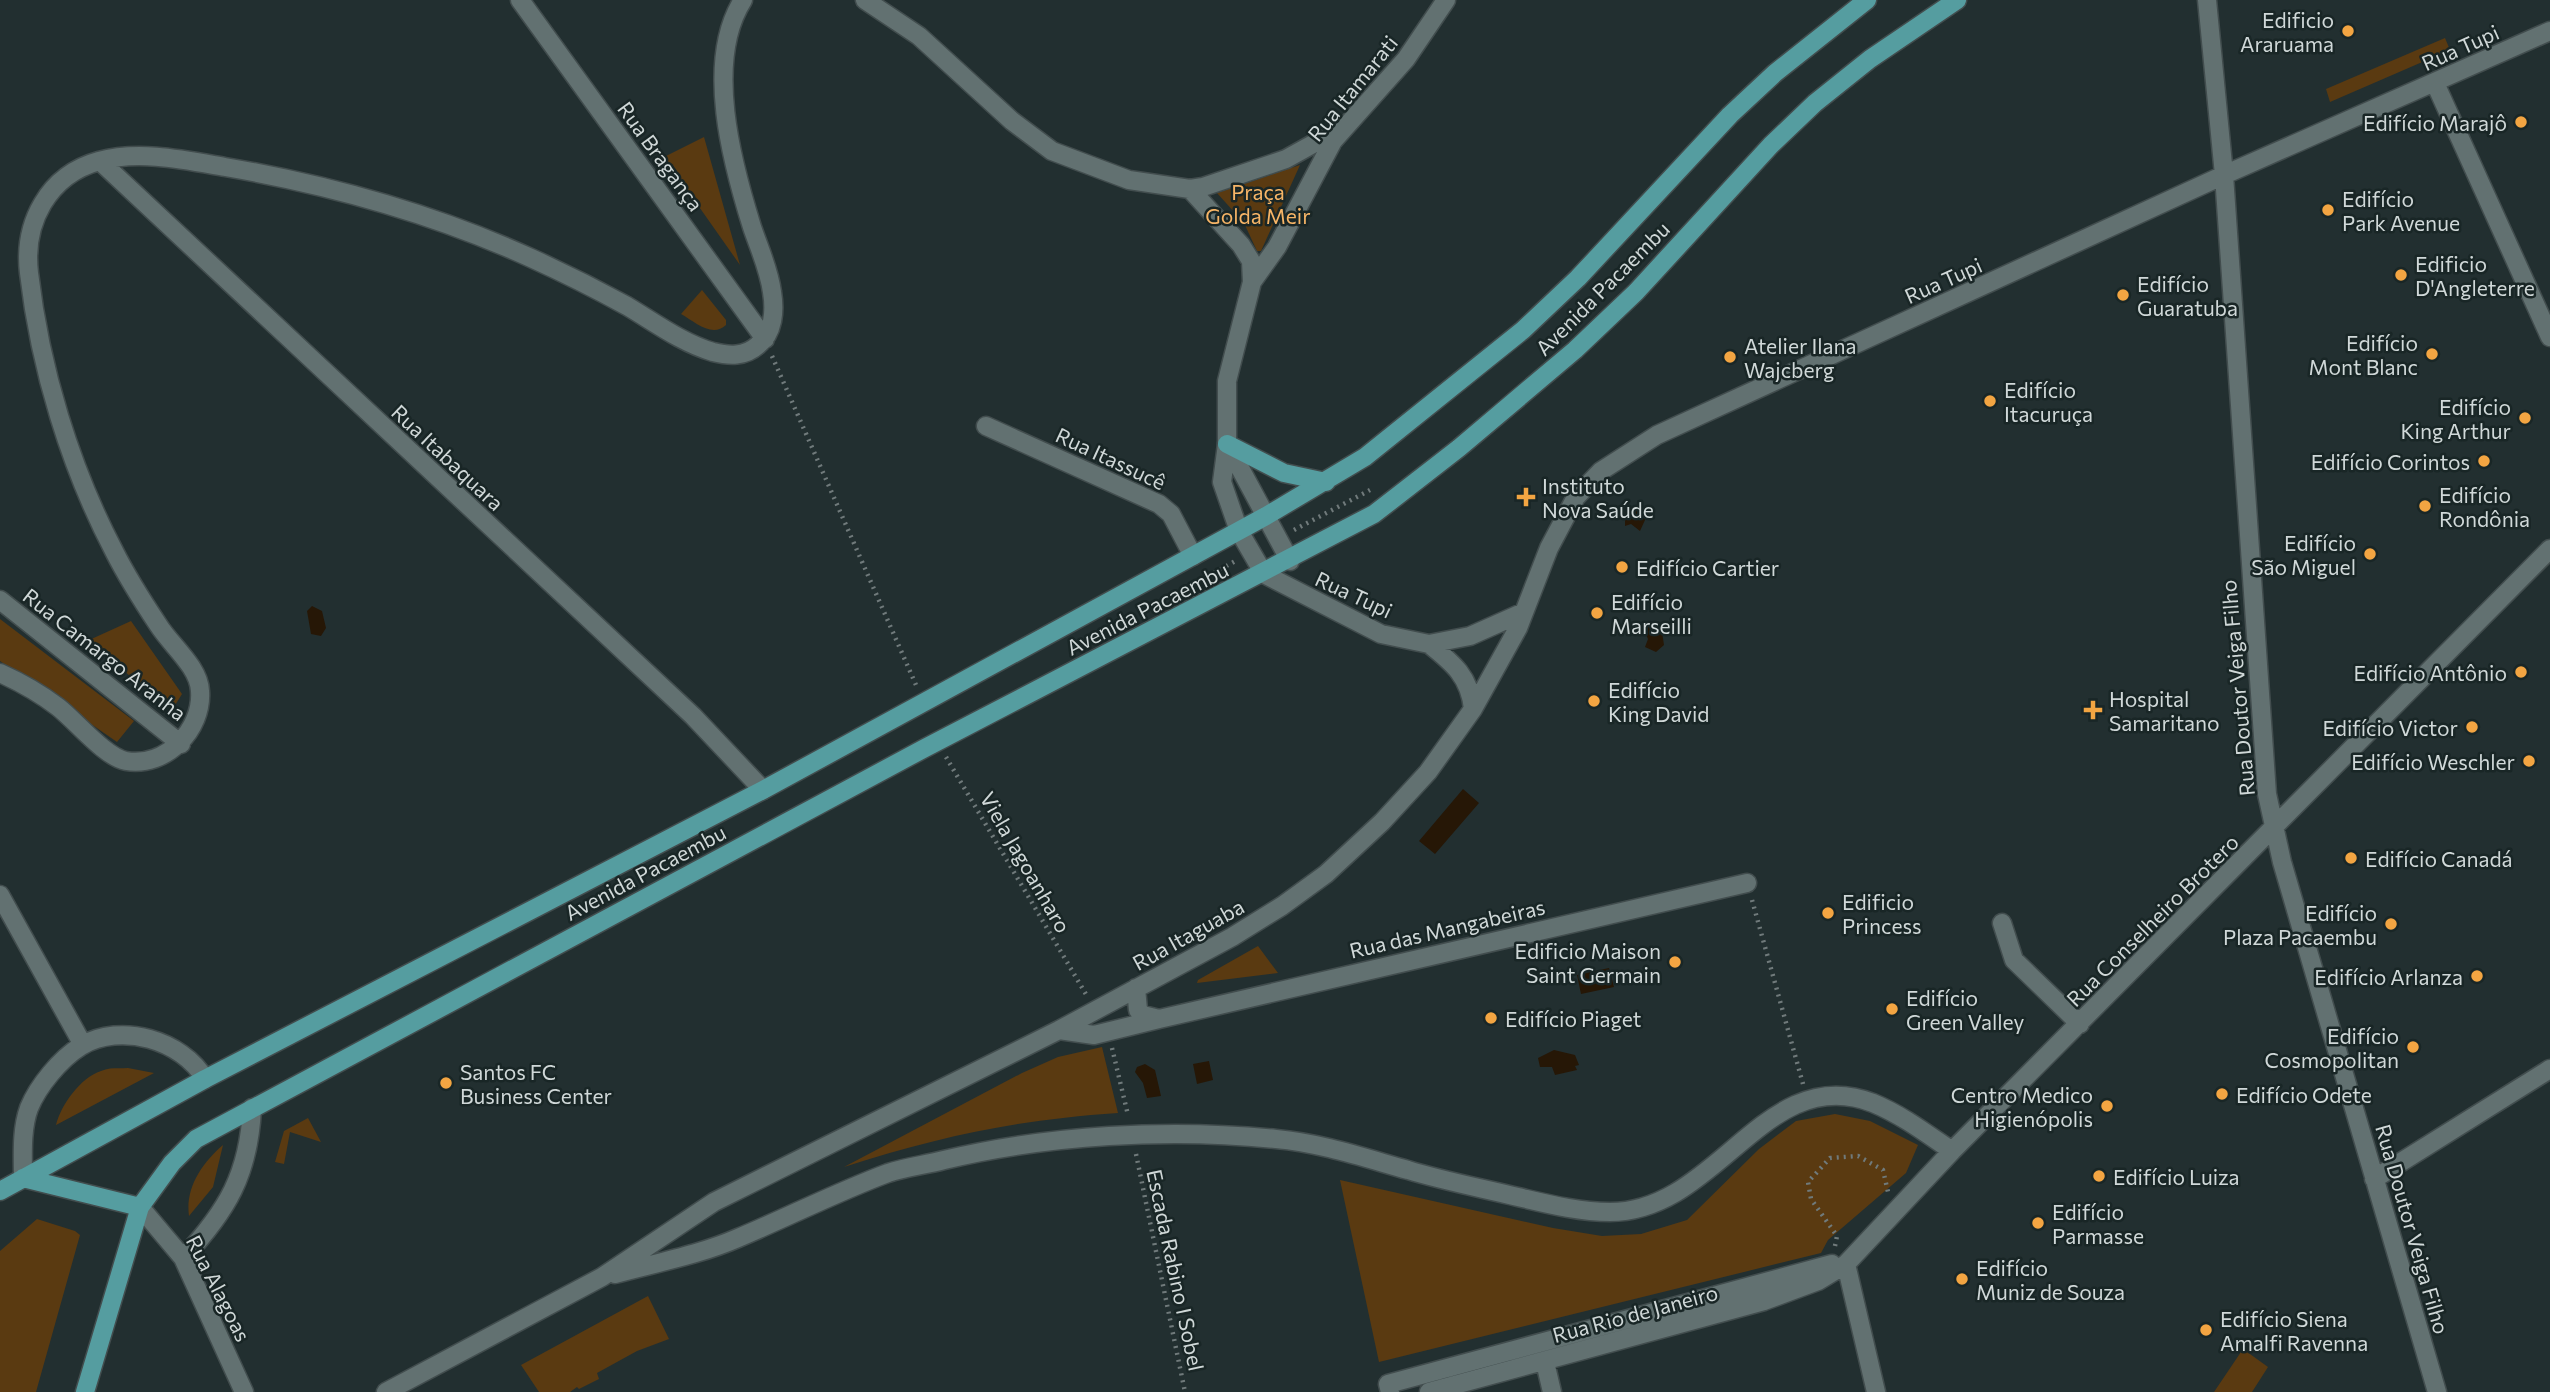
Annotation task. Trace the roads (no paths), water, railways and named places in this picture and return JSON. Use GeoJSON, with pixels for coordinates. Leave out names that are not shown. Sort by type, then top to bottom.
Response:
{"type":"FeatureCollection","features":[{"type":"Feature","properties":{"kind":"main road","name":"Avenida Pacaembu"},"geometry":{"type":"LineString","coordinates":[[23,1178],[205,1079],[763,790],[1326,482],[1365,457],[1523,330],[1578,278],[1730,115],[1805,48],[1867,0]]}},
{"type":"Feature","properties":{"kind":"main road","name":"Avenida Pacaembu"},"geometry":{"type":"LineString","coordinates":[[85,1392],[140,1208],[172,1163],[196,1139],[938,742],[1290,561],[1374,514],[1478,433],[1575,350],[1636,292],[1771,145],[1815,103],[1870,59],[1957,0]]}},
{"type":"Feature","properties":{"kind":"main road"},"geometry":{"type":"LineString","coordinates":[[1227,444],[1284,473],[1326,482]]}},
{"type":"Feature","properties":{"kind":"main road"},"geometry":{"type":"LineString","coordinates":[[0,1200],[23,1178]]}},
{"type":"Feature","properties":{"kind":"main road"},"geometry":{"type":"LineString","coordinates":[[0,1191],[23,1178],[140,1208]]}},
{"type":"Feature","properties":{"kind":"street","name":"Rua Bragança"},"geometry":{"type":"LineString","coordinates":[[520,0],[765,339]]}},
{"type":"Feature","properties":{"kind":"street"},"geometry":{"type":"LineString","coordinates":[[0,673],[58,707],[117,758],[131,762],[148,760],[181,744],[194,725],[201,686],[133,584],[90,499],[58,411],[28,269],[29,240],[34,218],[43,201],[61,181],[100,161],[137,157],[176,159],[313,184],[376,201],[465,231],[527,256],[712,352],[746,354],[765,339],[772,322],[772,291],[732,150],[726,106],[724,70],[729,33],[743,0]]}},
{"type":"Feature","properties":{"kind":"street"},"geometry":{"type":"LineString","coordinates":[[865,0],[919,36],[1012,121],[1052,151],[1129,180],[1190,190],[1286,159],[1322,139],[1333,141]]}},
{"type":"Feature","properties":{"kind":"street","name":"Rua Itamarati"},"geometry":{"type":"LineString","coordinates":[[1264,574],[1239,531],[1222,482],[1227,444],[1227,381],[1252,282],[1278,247],[1333,141],[1406,59],[1446,0]]}},
{"type":"Feature","properties":{"kind":"street","name":"Rua Doutor Veiga Filho"},"geometry":{"type":"LineString","coordinates":[[2207,0],[2224,175],[2263,770],[2274,830],[2437,1392]]}},
{"type":"Feature","properties":{"kind":"street","name":"Rua Tupi"},"geometry":{"type":"LineString","coordinates":[[1264,574],[1381,634],[1429,644],[1470,636],[1524,612],[1549,548],[1576,497],[1601,471],[1630,450],[2224,175],[2550,32]]}},
{"type":"Feature","properties":{"kind":"street"},"geometry":{"type":"LineString","coordinates":[[2435,83],[2550,337]]}},
{"type":"Feature","properties":{"kind":"street","name":"Rua Itabaquara"},"geometry":{"type":"LineString","coordinates":[[100,161],[693,716],[763,790]]}},
{"type":"Feature","properties":{"kind":"street"},"geometry":{"type":"LineString","coordinates":[[1190,190],[1241,245],[1251,261],[1252,282]]}},
{"type":"Feature","properties":{"kind":"street","name":"Rua Itassucê"},"geometry":{"type":"LineString","coordinates":[[986,426],[1159,504],[1171,514],[1193,556]]}},
{"type":"Feature","properties":{"kind":"street","name":"Rua Itamarati"},"geometry":{"type":"LineString","coordinates":[[1227,444],[1290,561]]}},
{"type":"Feature","properties":{"kind":"street","name":"Rua Conselheiro Brotero"},"geometry":{"type":"LineString","coordinates":[[1838,1265],[2274,830],[2550,549]]}},
{"type":"Feature","properties":{"kind":"street","name":"Rua Camargo Aranha"},"geometry":{"type":"LineString","coordinates":[[0,600],[181,744]]}},
{"type":"Feature","properties":{"kind":"street","name":"Rua Itaguaba"},"geometry":{"type":"LineString","coordinates":[[602,1277],[714,1202],[1059,1030],[1232,937],[1326,873],[1382,822],[1428,772],[1496,672],[1524,612]]}},
{"type":"Feature","properties":{"kind":"street","name":"Rua Tupi"},"geometry":{"type":"LineString","coordinates":[[1429,644],[1462,673],[1471,693],[1473,709]]}},
{"type":"Feature","properties":{"kind":"street","name":"Rua das Mangabeiras"},"geometry":{"type":"LineString","coordinates":[[1059,1030],[1094,1034],[1747,883]]}},
{"type":"Feature","properties":{"kind":"street"},"geometry":{"type":"LineString","coordinates":[[0,895],[83,1045]]}},
{"type":"Feature","properties":{"kind":"street"},"geometry":{"type":"LineString","coordinates":[[2002,923],[2014,960],[2080,1024]]}},
{"type":"Feature","properties":{"kind":"street"},"geometry":{"type":"LineString","coordinates":[[1136,988],[1138,1010],[1143,1015],[1158,1018]]}},
{"type":"Feature","properties":{"kind":"street"},"geometry":{"type":"LineString","coordinates":[[23,1178],[28,1111],[65,1058],[83,1045],[109,1037],[136,1035],[174,1048],[198,1068],[205,1079]]}},
{"type":"Feature","properties":{"kind":"street"},"geometry":{"type":"LineString","coordinates":[[2374,1179],[2550,1069]]}},
{"type":"Feature","properties":{"kind":"street"},"geometry":{"type":"LineString","coordinates":[[386,1392],[602,1277],[734,1240],[891,1172],[981,1150],[1056,1141],[1198,1136],[1277,1139],[1322,1146],[1424,1175],[1563,1207],[1610,1212],[1666,1201],[1692,1185],[1763,1122],[1807,1101],[1844,1097],[1871,1102],[1899,1116],[1952,1151]]}},
{"type":"Feature","properties":{"kind":"street"},"geometry":{"type":"LineString","coordinates":[[183,1258],[212,1225],[234,1192],[248,1149],[252,1108]]}},
{"type":"Feature","properties":{"kind":"street","name":"Rua Alagoas"},"geometry":{"type":"LineString","coordinates":[[140,1208],[183,1258],[244,1392]]}},
{"type":"Feature","properties":{"kind":"street"},"geometry":{"type":"LineString","coordinates":[[1390,1392],[1388,1384],[1838,1265],[1879,1222]]}},
{"type":"Feature","properties":{"kind":"street"},"geometry":{"type":"LineString","coordinates":[[1838,1265],[1876,1392]]}},
{"type":"Feature","properties":{"kind":"street","name":"Rua Rio de Janeiro"},"geometry":{"type":"LineString","coordinates":[[1429,1392],[1764,1301],[1818,1281],[1838,1265]]}},
{"type":"Feature","properties":{"kind":"street"},"geometry":{"type":"LineString","coordinates":[[1545,1362],[1552,1392]]}},
{"type":"Feature","properties":{"kind":"place","name":"Edificio Araruama"},"geometry":{"type":"Point","coordinates":[2348,31]}},
{"type":"Feature","properties":{"kind":"place","name":"Edifício Marajô"},"geometry":{"type":"Point","coordinates":[2521,122]}},
{"type":"Feature","properties":{"kind":"place","name":"Edifício Park Avenue"},"geometry":{"type":"Point","coordinates":[2328,210]}},
{"type":"Feature","properties":{"kind":"place","name":"Edificio D'Angleterre"},"geometry":{"type":"Point","coordinates":[2401,275]}},
{"type":"Feature","properties":{"kind":"place","name":"Edifício Guaratuba"},"geometry":{"type":"Point","coordinates":[2123,295]}},
{"type":"Feature","properties":{"kind":"place","name":"Edifício Mont Blanc"},"geometry":{"type":"Point","coordinates":[2432,354]}},
{"type":"Feature","properties":{"kind":"place","name":"Atelier Ilana Wajcberg"},"geometry":{"type":"Point","coordinates":[1730,357]}},
{"type":"Feature","properties":{"kind":"place","name":"Edifício Itacuruça"},"geometry":{"type":"Point","coordinates":[1990,401]}},
{"type":"Feature","properties":{"kind":"place","name":"Edifício King Arthur"},"geometry":{"type":"Point","coordinates":[2525,418]}},
{"type":"Feature","properties":{"kind":"place","name":"Edifício Corintos"},"geometry":{"type":"Point","coordinates":[2484,461]}},
{"type":"Feature","properties":{"kind":"place","name":"Instituto Nova Saúde"},"geometry":{"type":"Point","coordinates":[1526,497]}},
{"type":"Feature","properties":{"kind":"place","name":"Edifício Rondônia"},"geometry":{"type":"Point","coordinates":[2425,506]}},
{"type":"Feature","properties":{"kind":"place","name":"Edifício São Miguel"},"geometry":{"type":"Point","coordinates":[2370,554]}},
{"type":"Feature","properties":{"kind":"place","name":"Edifício Cartier"},"geometry":{"type":"Point","coordinates":[1622,567]}},
{"type":"Feature","properties":{"kind":"place","name":"Edifício Marseilli"},"geometry":{"type":"Point","coordinates":[1597,613]}},
{"type":"Feature","properties":{"kind":"place","name":"Edifício Antônio"},"geometry":{"type":"Point","coordinates":[2521,672]}},
{"type":"Feature","properties":{"kind":"place","name":"Edifício King David"},"geometry":{"type":"Point","coordinates":[1594,701]}},
{"type":"Feature","properties":{"kind":"place","name":"Hospital Samaritano"},"geometry":{"type":"Point","coordinates":[2093,710]}},
{"type":"Feature","properties":{"kind":"place","name":"Edifício Victor"},"geometry":{"type":"Point","coordinates":[2472,727]}},
{"type":"Feature","properties":{"kind":"place","name":"Edifício Weschler"},"geometry":{"type":"Point","coordinates":[2529,761]}},
{"type":"Feature","properties":{"kind":"place","name":"Edifício Canadá"},"geometry":{"type":"Point","coordinates":[2351,858]}},
{"type":"Feature","properties":{"kind":"place","name":"Edificio Princess"},"geometry":{"type":"Point","coordinates":[1828,913]}},
{"type":"Feature","properties":{"kind":"place","name":"Edifício Plaza Pacaembu"},"geometry":{"type":"Point","coordinates":[2391,924]}},
{"type":"Feature","properties":{"kind":"place","name":"Edificio Maison Saint Germain"},"geometry":{"type":"Point","coordinates":[1675,962]}},
{"type":"Feature","properties":{"kind":"place","name":"Edifício Arlanza"},"geometry":{"type":"Point","coordinates":[2477,976]}},
{"type":"Feature","properties":{"kind":"place","name":"Edifício Green Valley"},"geometry":{"type":"Point","coordinates":[1892,1009]}},
{"type":"Feature","properties":{"kind":"place","name":"Edifício Piaget"},"geometry":{"type":"Point","coordinates":[1491,1018]}},
{"type":"Feature","properties":{"kind":"place","name":"Edifício Cosmopolitan"},"geometry":{"type":"Point","coordinates":[2413,1047]}},
{"type":"Feature","properties":{"kind":"place","name":"Santos FC Business Center"},"geometry":{"type":"Point","coordinates":[446,1083]}},
{"type":"Feature","properties":{"kind":"place","name":"Edifício Odete"},"geometry":{"type":"Point","coordinates":[2222,1094]}},
{"type":"Feature","properties":{"kind":"place","name":"Centro Medico Higienópolis"},"geometry":{"type":"Point","coordinates":[2107,1106]}},
{"type":"Feature","properties":{"kind":"place","name":"Edifício Luiza"},"geometry":{"type":"Point","coordinates":[2099,1176]}},
{"type":"Feature","properties":{"kind":"place","name":"Edifício Parmasse"},"geometry":{"type":"Point","coordinates":[2038,1223]}},
{"type":"Feature","properties":{"kind":"place","name":"Edifício Muniz de Souza"},"geometry":{"type":"Point","coordinates":[1962,1279]}},
{"type":"Feature","properties":{"kind":"place","name":"Edifício Siena Amalfi Ravenna"},"geometry":{"type":"Point","coordinates":[2206,1330]}},
{"type":"Feature","properties":{"kind":"park label","name":"Praça Golda Meir"},"geometry":{"type":"Point","coordinates":[1258,203]}}]}
